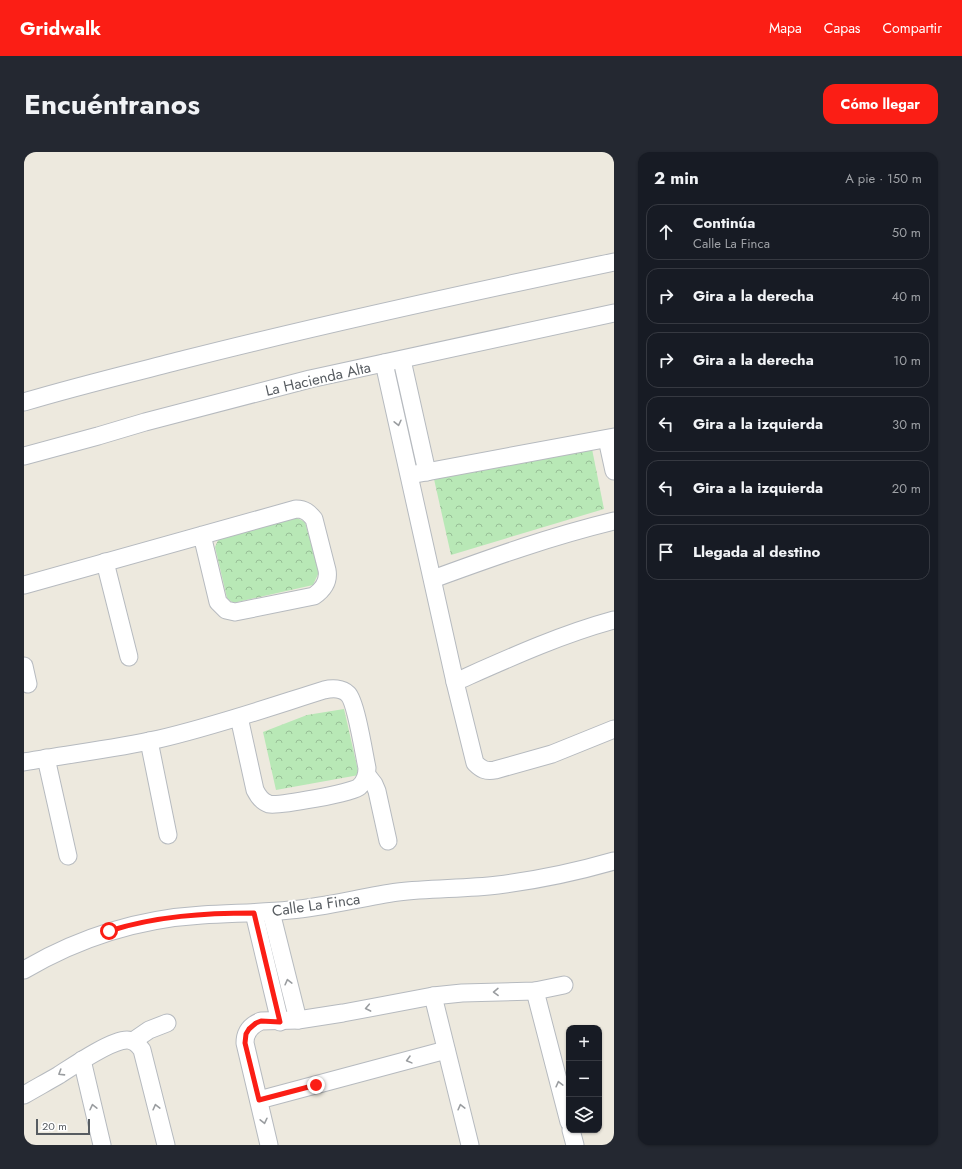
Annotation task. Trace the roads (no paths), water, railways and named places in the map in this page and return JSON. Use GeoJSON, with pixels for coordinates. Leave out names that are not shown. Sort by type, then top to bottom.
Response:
{"type":"FeatureCollection","features":[{"type":"Feature","properties":{"kind":"street"},"geometry":{"type":"LineString","coordinates":[[24,402],[159,366],[332,323],[614,262]]}},
{"type":"Feature","properties":{"kind":"street","name":"La Hacienda Alta"},"geometry":{"type":"LineString","coordinates":[[24,456],[146,422],[310,380],[614,313]]}},
{"type":"Feature","properties":{"kind":"street"},"geometry":{"type":"LineString","coordinates":[[402,360],[427,472]]}},
{"type":"Feature","properties":{"kind":"street"},"geometry":{"type":"LineString","coordinates":[[384,363],[455,682],[475,763],[484,770],[495,770],[552,754],[614,729]]}},
{"type":"Feature","properties":{"kind":"street"},"geometry":{"type":"LineString","coordinates":[[410,476],[610,438],[614,471]]}},
{"type":"Feature","properties":{"kind":"street"},"geometry":{"type":"LineString","coordinates":[[24,585],[105,562],[202,535],[296,509],[306,511],[314,519],[327,570],[327,581],[320,592],[314,596],[235,612],[226,610],[218,602],[202,535]]}},
{"type":"Feature","properties":{"kind":"street"},"geometry":{"type":"LineString","coordinates":[[433,579],[540,541],[614,521]]}},
{"type":"Feature","properties":{"kind":"street"},"geometry":{"type":"LineString","coordinates":[[105,562],[128,657]]}},
{"type":"Feature","properties":{"kind":"street"},"geometry":{"type":"LineString","coordinates":[[455,682],[548,642],[614,620]]}},
{"type":"Feature","properties":{"kind":"street"},"geometry":{"type":"LineString","coordinates":[[24,666],[28,684]]}},
{"type":"Feature","properties":{"kind":"street"},"geometry":{"type":"LineString","coordinates":[[24,762],[107,749],[203,728],[330,688],[343,691],[349,695],[353,705],[367,768],[367,775],[364,782],[359,788],[353,791],[275,805],[269,804],[260,798],[254,790],[239,717]]}},
{"type":"Feature","properties":{"kind":"street"},"geometry":{"type":"LineString","coordinates":[[149,741],[168,835]]}},
{"type":"Feature","properties":{"kind":"street"},"geometry":{"type":"LineString","coordinates":[[46,758],[68,856]]}},
{"type":"Feature","properties":{"kind":"street"},"geometry":{"type":"LineString","coordinates":[[367,775],[377,791],[388,841]]}},
{"type":"Feature","properties":{"kind":"street","name":"Calle La Finca"},"geometry":{"type":"LineString","coordinates":[[24,970],[72,945],[97,935],[121,927],[174,917],[271,912],[321,907],[398,892],[497,885],[529,881],[581,870],[614,861]]}},
{"type":"Feature","properties":{"kind":"street"},"geometry":{"type":"LineString","coordinates":[[271,912],[298,1020]]}},
{"type":"Feature","properties":{"kind":"street"},"geometry":{"type":"LineString","coordinates":[[254,913],[280,1022]]}},
{"type":"Feature","properties":{"kind":"street"},"geometry":{"type":"LineString","coordinates":[[269,1145],[245,1043],[246,1034],[256,1023],[261,1021],[280,1022],[298,1020],[433,996],[462,993],[535,990],[564,985]]}},
{"type":"Feature","properties":{"kind":"street"},"geometry":{"type":"LineString","coordinates":[[535,990],[566,1110]]}},
{"type":"Feature","properties":{"kind":"street"},"geometry":{"type":"LineString","coordinates":[[433,996],[470,1145]]}},
{"type":"Feature","properties":{"kind":"street"},"geometry":{"type":"LineString","coordinates":[[133,1041],[149,1030],[167,1023]]}},
{"type":"Feature","properties":{"kind":"street"},"geometry":{"type":"LineString","coordinates":[[24,1095],[104,1048],[121,1041],[133,1041],[142,1050],[166,1145]]}},
{"type":"Feature","properties":{"kind":"street"},"geometry":{"type":"LineString","coordinates":[[259,1100],[446,1050]]}},
{"type":"Feature","properties":{"kind":"street"},"geometry":{"type":"LineString","coordinates":[[82,1060],[102,1145]]}},
{"type":"Feature","properties":{"kind":"street"},"geometry":{"type":"LineString","coordinates":[[572,1133],[575,1145]]}}]}
